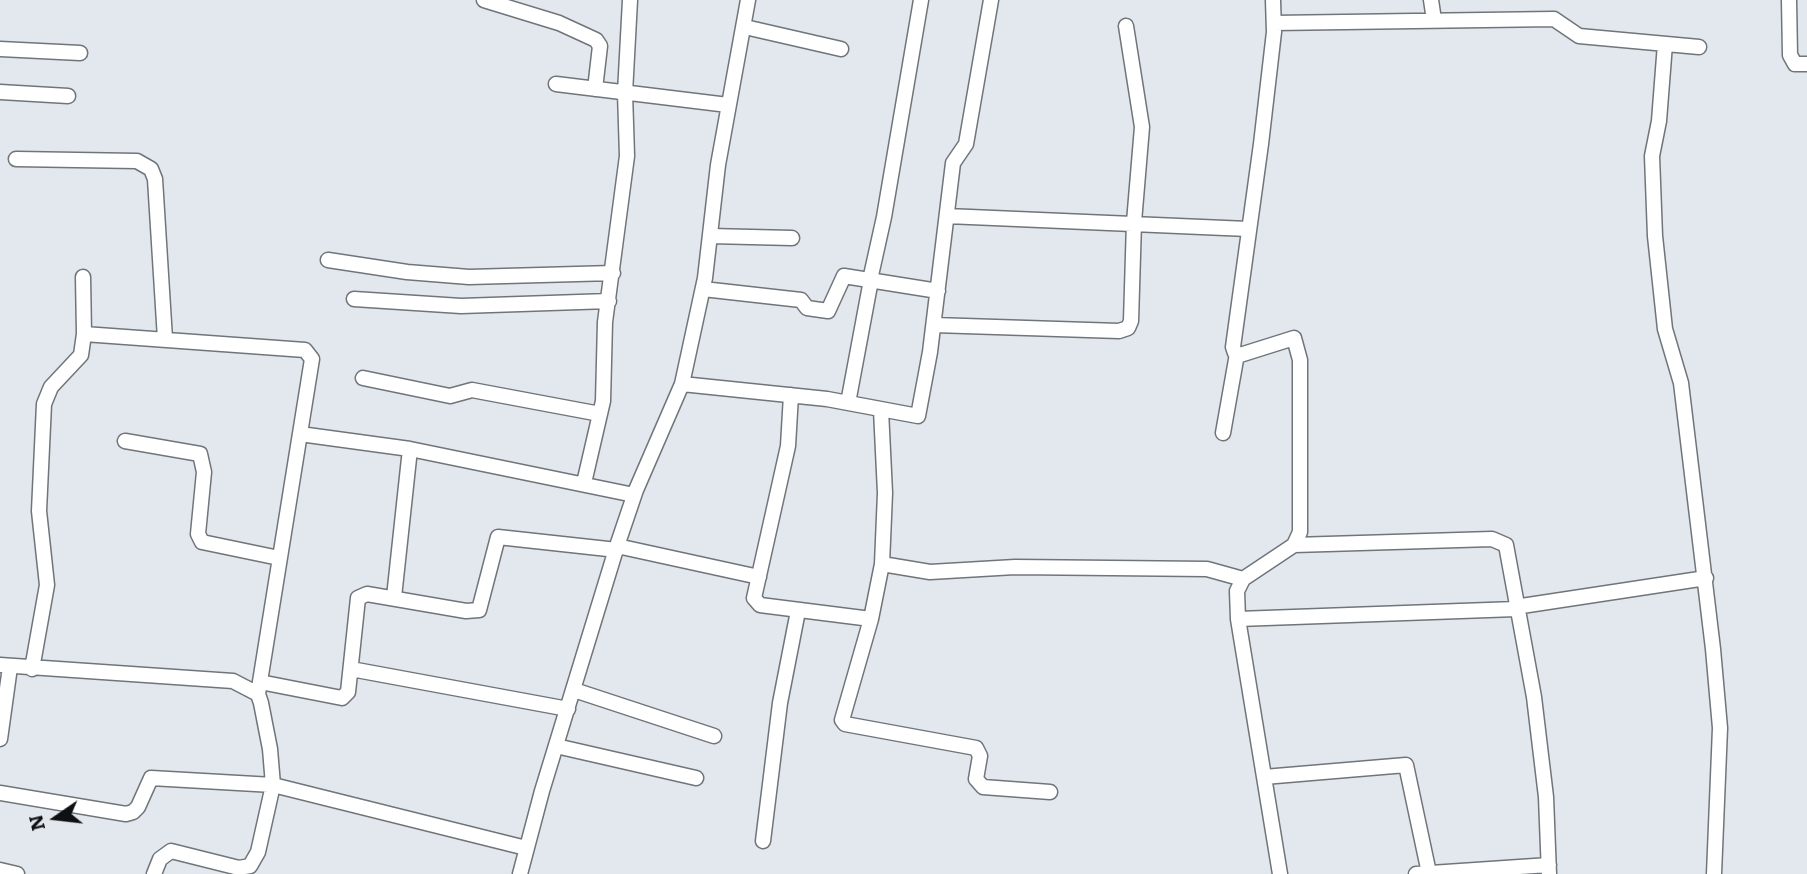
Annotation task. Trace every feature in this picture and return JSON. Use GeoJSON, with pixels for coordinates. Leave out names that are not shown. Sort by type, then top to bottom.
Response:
{"type":"FeatureCollection","features":[{"type":"Feature","properties":{"kind":"street"},"geometry":{"type":"LineString","coordinates":[[484,0],[547,19],[596,40],[600,46],[595,89]]}},
{"type":"Feature","properties":{"kind":"street"},"geometry":{"type":"LineString","coordinates":[[584,483],[600,414],[608,301],[628,156],[625,93],[630,0]]}},
{"type":"Feature","properties":{"kind":"street"},"geometry":{"type":"LineString","coordinates":[[520,874],[556,746],[634,495],[682,384],[703,289],[727,105],[745,27],[748,0]]}},
{"type":"Feature","properties":{"kind":"street"},"geometry":{"type":"LineString","coordinates":[[848,403],[884,217],[921,0]]}},
{"type":"Feature","properties":{"kind":"street"},"geometry":{"type":"LineString","coordinates":[[682,384],[791,395],[918,416],[934,325],[954,158],[967,144],[991,0]]}},
{"type":"Feature","properties":{"kind":"street"},"geometry":{"type":"LineString","coordinates":[[1223,433],[1237,354],[1233,347],[1274,23],[1273,0]]}},
{"type":"Feature","properties":{"kind":"street"},"geometry":{"type":"LineString","coordinates":[[1431,0],[1434,20]]}},
{"type":"Feature","properties":{"kind":"street"},"geometry":{"type":"LineString","coordinates":[[1789,0],[1790,55],[1795,64],[1807,64]]}},
{"type":"Feature","properties":{"kind":"street"},"geometry":{"type":"LineString","coordinates":[[1274,23],[1554,19],[1579,36],[1699,47]]}},
{"type":"Feature","properties":{"kind":"street"},"geometry":{"type":"LineString","coordinates":[[934,325],[1119,331],[1128,328],[1131,321],[1134,222],[1142,127],[1126,26]]}},
{"type":"Feature","properties":{"kind":"street"},"geometry":{"type":"LineString","coordinates":[[745,27],[841,49]]}},
{"type":"Feature","properties":{"kind":"street"},"geometry":{"type":"LineString","coordinates":[[1665,44],[1659,121],[1652,156],[1655,236],[1665,329],[1681,383],[1706,578],[1720,728],[1714,874]]}},
{"type":"Feature","properties":{"kind":"street"},"geometry":{"type":"LineString","coordinates":[[0,49],[80,53]]}},
{"type":"Feature","properties":{"kind":"street"},"geometry":{"type":"LineString","coordinates":[[556,84],[727,105]]}},
{"type":"Feature","properties":{"kind":"street"},"geometry":{"type":"LineString","coordinates":[[0,92],[68,96]]}},
{"type":"Feature","properties":{"kind":"street"},"geometry":{"type":"LineString","coordinates":[[16,159],[137,161],[151,169],[155,179],[165,339]]}},
{"type":"Feature","properties":{"kind":"street"},"geometry":{"type":"LineString","coordinates":[[947,216],[1248,229]]}},
{"type":"Feature","properties":{"kind":"street"},"geometry":{"type":"LineString","coordinates":[[710,236],[792,238]]}},
{"type":"Feature","properties":{"kind":"street"},"geometry":{"type":"LineString","coordinates":[[328,260],[407,272],[469,277],[613,273]]}},
{"type":"Feature","properties":{"kind":"street"},"geometry":{"type":"LineString","coordinates":[[32,669],[47,584],[39,511],[44,404],[51,387],[78,360],[84,334],[83,277]]}},
{"type":"Feature","properties":{"kind":"street"},"geometry":{"type":"LineString","coordinates":[[703,289],[801,300],[807,308],[828,311],[842,277],[938,291]]}},
{"type":"Feature","properties":{"kind":"street"},"geometry":{"type":"LineString","coordinates":[[354,299],[461,306],[608,301]]}},
{"type":"Feature","properties":{"kind":"street"},"geometry":{"type":"LineString","coordinates":[[84,334],[309,351],[312,359],[259,688],[270,749],[273,785],[258,852],[250,866],[239,868],[171,851],[160,859],[154,874]]}},
{"type":"Feature","properties":{"kind":"street"},"geometry":{"type":"LineString","coordinates":[[1237,354],[1289,338],[1298,344],[1300,523],[1294,545]]}},
{"type":"Feature","properties":{"kind":"street"},"geometry":{"type":"LineString","coordinates":[[363,378],[450,396],[472,390],[600,414]]}},
{"type":"Feature","properties":{"kind":"street"},"geometry":{"type":"LineString","coordinates":[[791,395],[788,446],[754,596],[757,603],[871,620]]}},
{"type":"Feature","properties":{"kind":"street"},"geometry":{"type":"LineString","coordinates":[[881,410],[885,493],[881,564],[871,620],[842,718],[845,724],[976,748],[979,753],[976,779],[979,786],[1051,792]]}},
{"type":"Feature","properties":{"kind":"street"},"geometry":{"type":"LineString","coordinates":[[300,434],[410,449],[634,495]]}},
{"type":"Feature","properties":{"kind":"street"},"geometry":{"type":"LineString","coordinates":[[125,441],[200,454],[204,472],[199,538],[206,544],[279,558]]}},
{"type":"Feature","properties":{"kind":"street"},"geometry":{"type":"LineString","coordinates":[[394,597],[410,449]]}},
{"type":"Feature","properties":{"kind":"street"},"geometry":{"type":"LineString","coordinates":[[0,739],[5,666],[222,679],[247,687],[338,699],[348,692],[358,598],[367,594],[466,611],[479,610],[498,537],[617,548],[759,577]]}},
{"type":"Feature","properties":{"kind":"street"},"geometry":{"type":"LineString","coordinates":[[1264,777],[1406,765],[1420,874],[1549,870],[1546,797],[1534,696],[1516,608],[1510,552],[1500,540],[1294,545],[1244,579],[1237,591],[1238,619],[1264,777],[1280,874]]}},
{"type":"Feature","properties":{"kind":"street"},"geometry":{"type":"LineString","coordinates":[[881,564],[930,572],[1015,567],[1207,569],[1244,579]]}},
{"type":"Feature","properties":{"kind":"street"},"geometry":{"type":"LineString","coordinates":[[1238,619],[1516,608],[1706,578]]}},
{"type":"Feature","properties":{"kind":"street"},"geometry":{"type":"LineString","coordinates":[[763,841],[780,703],[798,611]]}},
{"type":"Feature","properties":{"kind":"street"},"geometry":{"type":"LineString","coordinates":[[351,669],[568,709]]}},
{"type":"Feature","properties":{"kind":"street"},"geometry":{"type":"LineString","coordinates":[[574,690],[714,736]]}},
{"type":"Feature","properties":{"kind":"street"},"geometry":{"type":"LineString","coordinates":[[556,746],[696,778]]}},
{"type":"Feature","properties":{"kind":"street"},"geometry":{"type":"LineString","coordinates":[[0,793],[126,814],[138,807],[151,778],[273,785],[526,849]]}},
{"type":"Feature","properties":{"kind":"street"},"geometry":{"type":"LineString","coordinates":[[0,870],[17,874]]}}]}
